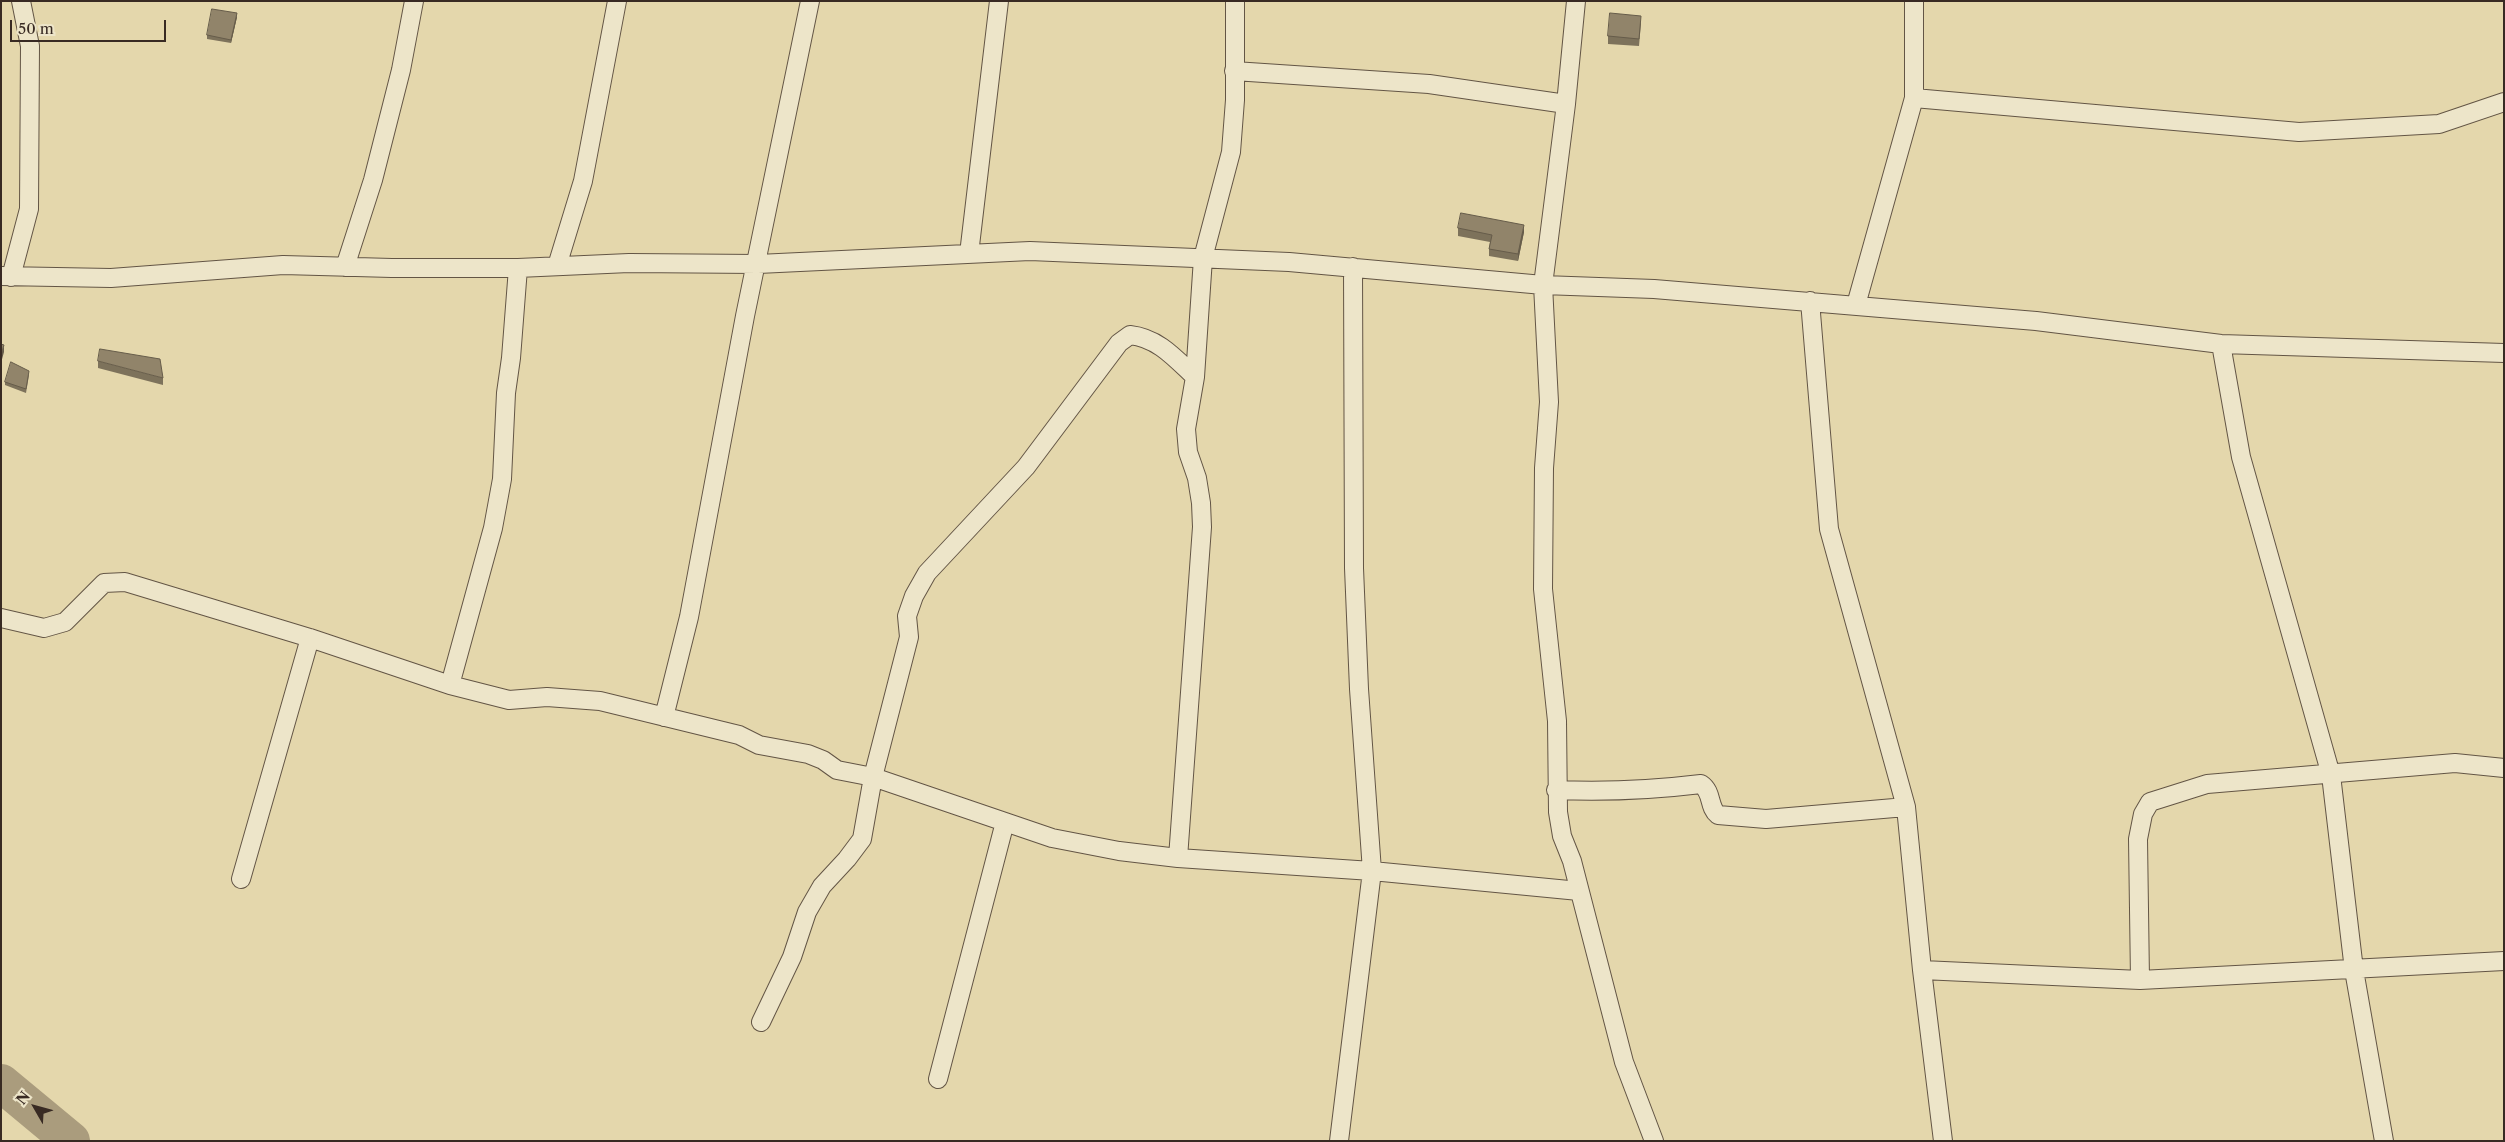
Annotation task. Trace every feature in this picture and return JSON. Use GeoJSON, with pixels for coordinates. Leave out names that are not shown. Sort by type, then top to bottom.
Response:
{"type":"FeatureCollection","features":[{"type":"Feature","properties":{"kind":"street"},"geometry":{"type":"LineString","coordinates":[[21,1],[30,46],[29,209],[6,277],[111,278],[283,265],[345,268],[518,268],[639,263],[758,264],[1030,251],[1203,258],[1353,267],[1543,285],[1654,289],[1810,301],[2036,321],[2221,344],[2504,353]]}},
{"type":"Feature","properties":{"kind":"street"},"geometry":{"type":"LineString","coordinates":[[345,268],[374,180],[414,1]]}},
{"type":"Feature","properties":{"kind":"street"},"geometry":{"type":"LineString","coordinates":[[557,266],[583,181],[617,1]]}},
{"type":"Feature","properties":{"kind":"street"},"geometry":{"type":"LineString","coordinates":[[664,717],[689,617],[745,316],[758,264],[810,1]]}},
{"type":"Feature","properties":{"kind":"street"},"geometry":{"type":"LineString","coordinates":[[969,254],[999,1]]}},
{"type":"Feature","properties":{"kind":"street"},"geometry":{"type":"LineString","coordinates":[[1178,858],[1202,526],[1197,478],[1188,452],[1186,429],[1195,377],[1203,258],[1231,152],[1235,1]]}},
{"type":"Feature","properties":{"kind":"street"},"geometry":{"type":"LineString","coordinates":[[1576,1],[1566,104],[1543,285],[1549,402],[1544,468],[1543,589],[1557,721],[1556,790],[1562,836],[1580,891],[1624,1062],[1654,1141]]}},
{"type":"Feature","properties":{"kind":"street"},"geometry":{"type":"LineString","coordinates":[[1856,305],[1914,98],[1914,1]]}},
{"type":"Feature","properties":{"kind":"street"},"geometry":{"type":"LineString","coordinates":[[1234,71],[1428,84],[1566,104]]}},
{"type":"Feature","properties":{"kind":"street"},"geometry":{"type":"LineString","coordinates":[[1914,98],[2299,132],[2439,124],[2504,102]]}},
{"type":"Feature","properties":{"kind":"street"},"geometry":{"type":"LineString","coordinates":[[1338,1141],[1372,871],[1359,690],[1354,568],[1353,267]]}},
{"type":"Feature","properties":{"kind":"street"},"geometry":{"type":"LineString","coordinates":[[450,685],[493,528],[502,479],[506,393],[511,358],[518,268]]}},
{"type":"Feature","properties":{"kind":"street"},"geometry":{"type":"LineString","coordinates":[[1810,301],[1829,529],[1906,807],[1922,970],[1943,1141]]}},
{"type":"Feature","properties":{"kind":"street"},"geometry":{"type":"LineString","coordinates":[[761,1022],[792,957],[807,912],[818,892],[862,839],[873,777],[909,637],[907,616],[914,596],[927,572],[1026,467],[1119,343],[1130,335],[1144,336],[1159,344],[1195,377]]}},
{"type":"Feature","properties":{"kind":"street"},"geometry":{"type":"LineString","coordinates":[[2221,344],[2241,457],[2331,775],[2354,970],[2384,1141]]}},
{"type":"Feature","properties":{"kind":"street"},"geometry":{"type":"LineString","coordinates":[[1,618],[44,628],[64,622],[104,583],[125,582],[310,638],[450,685],[509,700],[547,697],[600,701],[739,735],[758,745],[808,754],[823,760],[837,770],[873,777],[1052,838],[1178,858],[1372,871],[1580,891]]}},
{"type":"Feature","properties":{"kind":"street"},"geometry":{"type":"LineString","coordinates":[[241,879],[310,638]]}},
{"type":"Feature","properties":{"kind":"street"},"geometry":{"type":"LineString","coordinates":[[2140,980],[2138,839],[2143,814],[2150,802],[2207,784],[2455,763],[2504,768]]}},
{"type":"Feature","properties":{"kind":"street"},"geometry":{"type":"LineString","coordinates":[[1556,790],[1600,792],[1646,791],[1701,784],[1710,792],[1714,812],[1766,819],[1906,807]]}},
{"type":"Feature","properties":{"kind":"street"},"geometry":{"type":"LineString","coordinates":[[938,1079],[1005,822]]}},
{"type":"Feature","properties":{"kind":"street"},"geometry":{"type":"LineString","coordinates":[[1922,970],[2140,980],[2504,961]]}},
{"type":"Feature","properties":{"kind":"building"},"geometry":{"type":"Polygon","coordinates":[[[212,9],[237,13],[231,40],[207,35],[212,9]]]}},
{"type":"Feature","properties":{"kind":"building"},"geometry":{"type":"Polygon","coordinates":[[[1610,13],[1641,16],[1639,39],[1608,36],[1610,13]]]}},
{"type":"Feature","properties":{"kind":"building"},"geometry":{"type":"Polygon","coordinates":[[[1461,213],[1524,225],[1518,254],[1489,249],[1492,235],[1458,228],[1461,213]]]}},
{"type":"Feature","properties":{"kind":"building"},"geometry":{"type":"Polygon","coordinates":[[[1,344],[4,345],[1,355],[1,344]]]}},
{"type":"Feature","properties":{"kind":"building"},"geometry":{"type":"Polygon","coordinates":[[[100,349],[160,359],[163,378],[98,361],[100,349]]]}},
{"type":"Feature","properties":{"kind":"building"},"geometry":{"type":"Polygon","coordinates":[[[11,362],[29,371],[26,389],[5,382],[11,362]]]}},
{"type":"Feature","properties":{"kind":"waterway"},"geometry":{"type":"LineString","coordinates":[[1,1083],[71,1141]]}}]}
